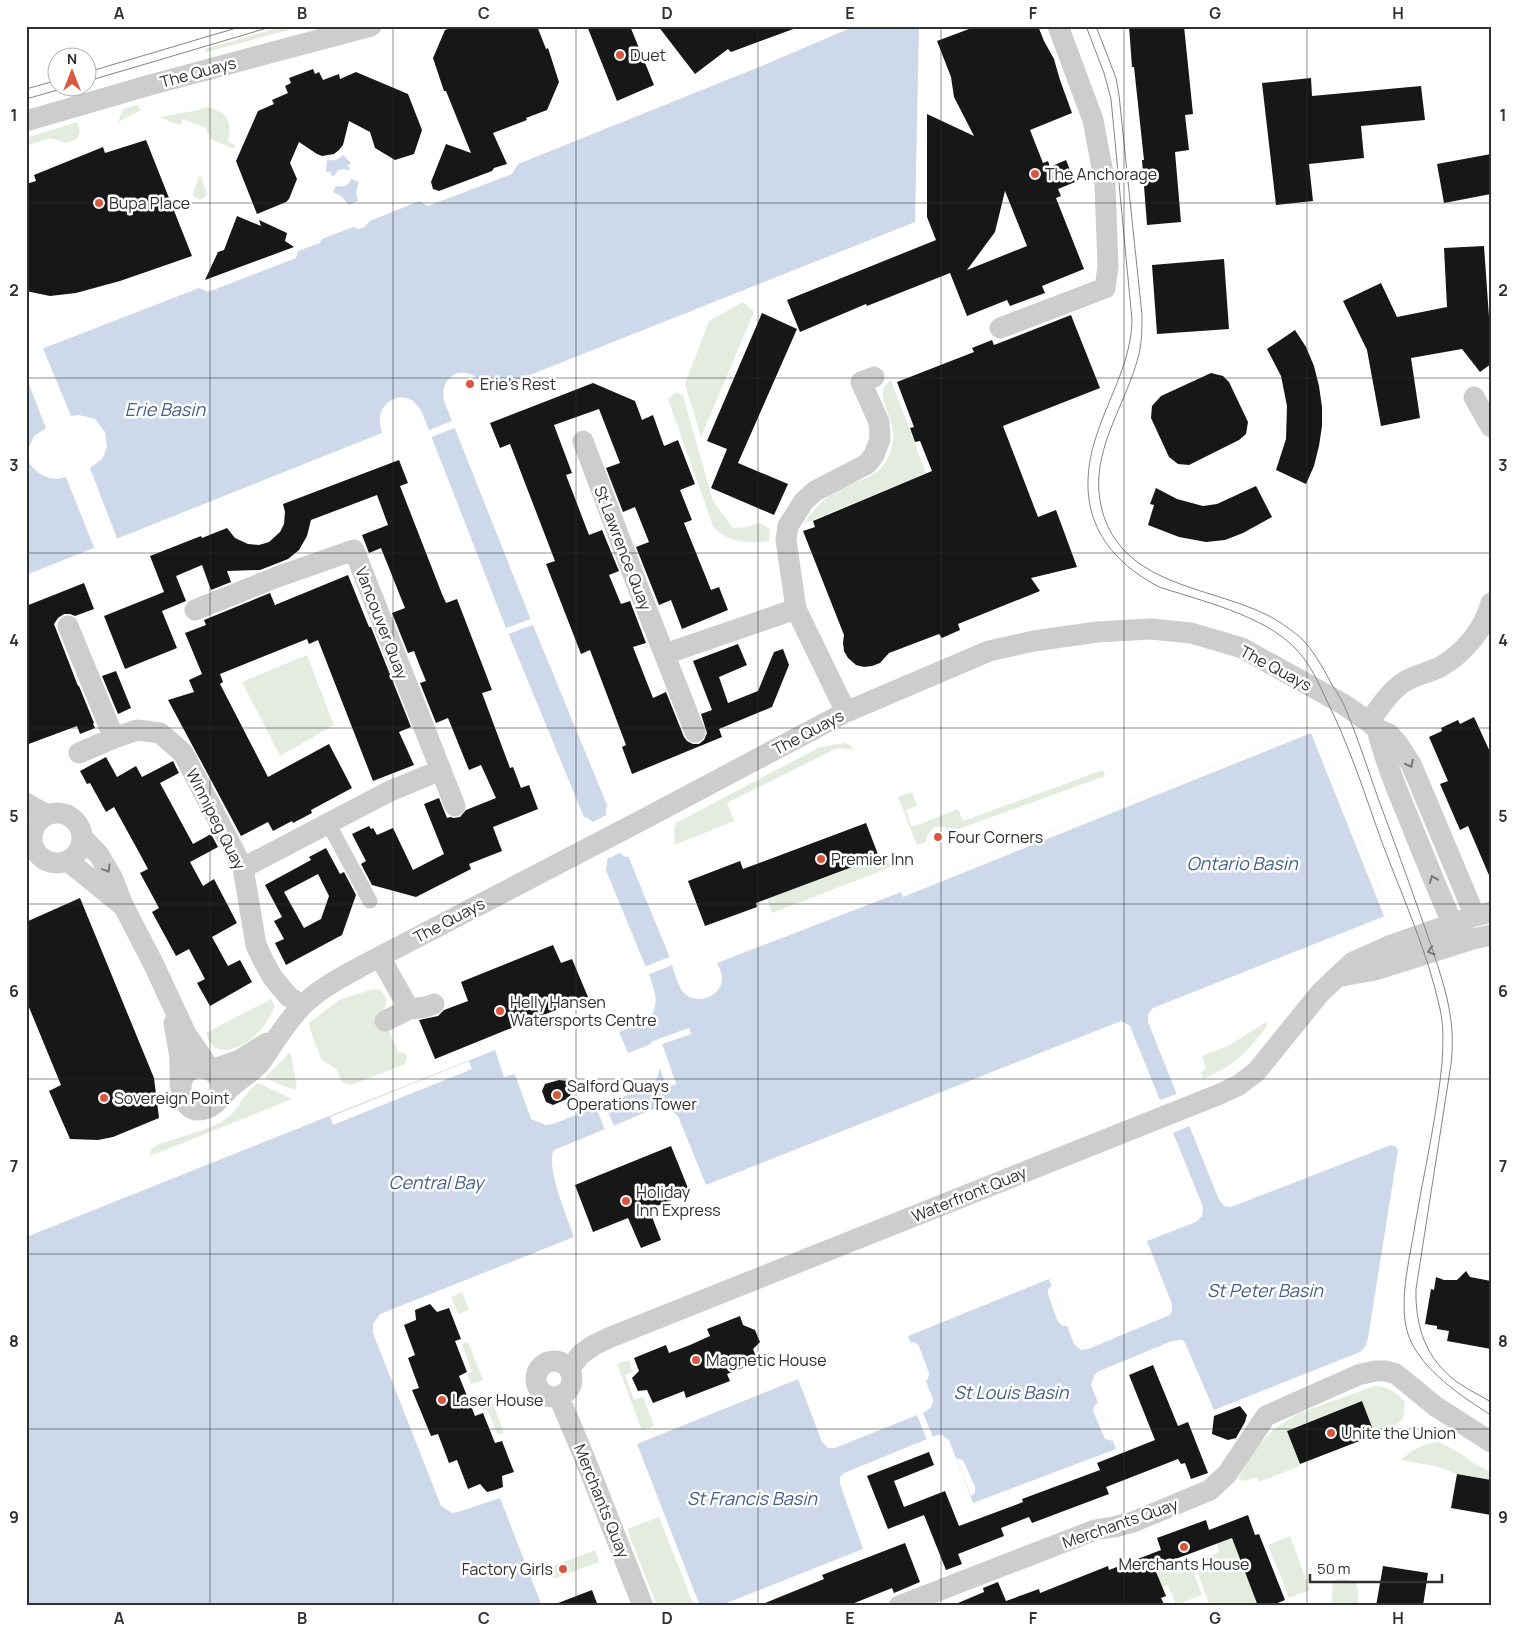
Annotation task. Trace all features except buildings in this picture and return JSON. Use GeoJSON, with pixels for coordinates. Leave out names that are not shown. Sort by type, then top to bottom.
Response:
{"type":"FeatureCollection","features":[{"type":"Feature","properties":{"kind":"street","name":"The Quays"},"geometry":{"type":"LineString","coordinates":[[26,121],[371,26]]}},
{"type":"Feature","properties":{"kind":"street"},"geometry":{"type":"LineString","coordinates":[[1000,328],[1104,288],[1108,267],[1103,175],[1093,120],[1058,26]]}},
{"type":"Feature","properties":{"kind":"street"},"geometry":{"type":"LineString","coordinates":[[846,712],[796,609],[787,553],[788,526],[804,501],[815,491],[867,464],[874,455],[880,439],[879,422],[868,380]]}},
{"type":"Feature","properties":{"kind":"street"},"geometry":{"type":"LineString","coordinates":[[1474,397],[1491,427]]}},
{"type":"Feature","properties":{"kind":"street","name":"St Lawrence Quay"},"geometry":{"type":"LineString","coordinates":[[583,441],[695,732]]}},
{"type":"Feature","properties":{"kind":"street","name":"Vancouver Quay"},"geometry":{"type":"LineString","coordinates":[[195,610],[277,577],[354,550],[455,806]]}},
{"type":"Feature","properties":{"kind":"street"},"geometry":{"type":"LineString","coordinates":[[1474,926],[1435,884],[1373,726],[1388,697],[1404,682],[1440,667],[1465,648],[1480,630],[1491,603]]}},
{"type":"Feature","properties":{"kind":"street"},"geometry":{"type":"LineString","coordinates":[[664,654],[796,609]]}},
{"type":"Feature","properties":{"kind":"street"},"geometry":{"type":"LineString","coordinates":[[68,626],[114,738]]}},
{"type":"Feature","properties":{"kind":"street","name":"The Quays"},"geometry":{"type":"LineString","coordinates":[[219,1100],[261,1062],[278,1036],[303,1005],[318,992],[334,982],[846,712],[989,651],[1074,634],[1151,629],[1191,633],[1242,648],[1343,704],[1373,726],[1388,734],[1398,744],[1411,764],[1421,791],[1454,863],[1474,926]]}},
{"type":"Feature","properties":{"kind":"street","name":"Winnipeg Quay"},"geometry":{"type":"LineString","coordinates":[[79,753],[136,730],[160,733],[183,753],[244,868],[256,945],[273,978],[289,997],[303,1005]]}},
{"type":"Feature","properties":{"kind":"street"},"geometry":{"type":"LineString","coordinates":[[244,868],[390,791],[441,770]]}},
{"type":"Feature","properties":{"kind":"street"},"geometry":{"type":"LineString","coordinates":[[26,803],[47,815]]}},
{"type":"Feature","properties":{"kind":"street"},"geometry":{"type":"LineString","coordinates":[[54,813],[63,814],[76,822],[82,837],[81,844],[78,851],[68,861],[57,864],[43,860],[33,849],[29,826],[35,825],[47,815],[54,813]]}},
{"type":"Feature","properties":{"kind":"street"},"geometry":{"type":"LineString","coordinates":[[328,823],[370,901]]}},
{"type":"Feature","properties":{"kind":"street"},"geometry":{"type":"LineString","coordinates":[[82,837],[99,855],[112,877],[123,905],[154,965],[190,1042],[210,1070],[221,1081],[222,1090],[219,1100],[210,1108],[195,1109],[184,1101],[180,1094],[180,1058],[165,990]]}},
{"type":"Feature","properties":{"kind":"street"},"geometry":{"type":"LineString","coordinates":[[68,861],[123,905]]}},
{"type":"Feature","properties":{"kind":"street","name":"Waterfront Quay"},"geometry":{"type":"LineString","coordinates":[[569,1369],[581,1354],[611,1337],[1192,1106],[1240,1085],[1257,1071],[1320,993],[1353,962],[1374,952],[1474,926]]}},
{"type":"Feature","properties":{"kind":"street"},"geometry":{"type":"LineString","coordinates":[[380,957],[408,1009]]}},
{"type":"Feature","properties":{"kind":"street"},"geometry":{"type":"LineString","coordinates":[[385,1021],[408,1009],[434,1004]]}},
{"type":"Feature","properties":{"kind":"street","name":"The Quays"},"geometry":{"type":"LineString","coordinates":[[210,1070],[248,1056],[278,1036]]}},
{"type":"Feature","properties":{"kind":"street"},"geometry":{"type":"LineString","coordinates":[[180,1085],[184,1076],[193,1069],[202,1067],[210,1070]]}},
{"type":"Feature","properties":{"kind":"street"},"geometry":{"type":"LineString","coordinates":[[555,1361],[569,1369],[572,1379],[572,1384],[566,1393],[559,1397],[550,1397],[540,1390],[537,1385],[538,1373],[544,1365],[555,1361]]}},
{"type":"Feature","properties":{"kind":"street","name":"Merchants Quay"},"geometry":{"type":"LineString","coordinates":[[900,1606],[1095,1530],[1133,1522],[1210,1490],[1227,1474],[1266,1416],[1358,1375],[1375,1371],[1386,1371],[1396,1374],[1435,1406],[1491,1442]]}},
{"type":"Feature","properties":{"kind":"street","name":"Merchants Quay"},"geometry":{"type":"LineString","coordinates":[[559,1397],[586,1460],[643,1606]]}},
{"type":"Feature","properties":{"kind":"shaded area"},"geometry":{"type":"Polygon","coordinates":[[[284,26],[296,26],[296,28],[206,52],[205,49],[284,26]]]}},
{"type":"Feature","properties":{"kind":"shaded area"},"geometry":{"type":"Polygon","coordinates":[[[138,105],[141,110],[118,122],[123,109],[138,105]]]}},
{"type":"Feature","properties":{"kind":"shaded area"},"geometry":{"type":"Polygon","coordinates":[[[206,107],[219,111],[227,118],[230,129],[228,142],[235,145],[234,149],[209,138],[210,134],[206,132],[207,128],[183,119],[180,125],[159,117],[206,107]]]}},
{"type":"Feature","properties":{"kind":"shaded area"},"geometry":{"type":"Polygon","coordinates":[[[77,122],[80,131],[77,139],[66,143],[50,138],[26,146],[26,138],[77,122]]]}},
{"type":"Feature","properties":{"kind":"shaded area"},"geometry":{"type":"Polygon","coordinates":[[[200,175],[207,194],[200,200],[193,196],[193,193],[200,175]]]}},
{"type":"Feature","properties":{"kind":"shaded area"},"geometry":{"type":"Polygon","coordinates":[[[743,302],[754,312],[701,437],[685,384],[709,321],[743,302]]]}},
{"type":"Feature","properties":{"kind":"shaded area"},"geometry":{"type":"Polygon","coordinates":[[[891,380],[926,473],[803,524],[826,498],[835,491],[878,471],[889,456],[893,441],[893,430],[883,396],[886,385],[891,380]]]}},
{"type":"Feature","properties":{"kind":"shaded area"},"geometry":{"type":"Polygon","coordinates":[[[676,392],[683,396],[713,501],[733,528],[760,523],[770,529],[769,541],[739,541],[725,536],[713,526],[668,399],[676,392]]]}},
{"type":"Feature","properties":{"kind":"shaded area"},"geometry":{"type":"Polygon","coordinates":[[[307,655],[334,725],[280,756],[242,682],[307,655]]]}},
{"type":"Feature","properties":{"kind":"shaded area"},"geometry":{"type":"Polygon","coordinates":[[[845,743],[854,750],[840,748],[833,750],[727,803],[734,821],[675,845],[674,829],[676,823],[820,747],[845,743]]]}},
{"type":"Feature","properties":{"kind":"shaded area"},"geometry":{"type":"Polygon","coordinates":[[[1103,770],[1105,776],[950,832],[943,827],[935,828],[929,833],[926,842],[917,845],[898,797],[912,792],[917,806],[906,810],[912,827],[958,809],[963,821],[1103,770]]]}},
{"type":"Feature","properties":{"kind":"shaded area"},"geometry":{"type":"Polygon","coordinates":[[[886,855],[891,867],[772,913],[767,899],[886,855]]]}},
{"type":"Feature","properties":{"kind":"shaded area"},"geometry":{"type":"Polygon","coordinates":[[[373,989],[380,990],[387,999],[385,1008],[380,1012],[399,1053],[403,1052],[407,1056],[405,1064],[351,1085],[343,1083],[336,1069],[321,1059],[309,1023],[339,1000],[373,989]]]}},
{"type":"Feature","properties":{"kind":"shaded area"},"geometry":{"type":"Polygon","coordinates":[[[271,999],[275,1006],[268,1020],[258,1033],[246,1043],[225,1050],[215,1048],[209,1041],[206,1033],[271,999]]]}},
{"type":"Feature","properties":{"kind":"shaded area"},"geometry":{"type":"Polygon","coordinates":[[[1266,1022],[1267,1026],[1239,1058],[1203,1079],[1201,1072],[1206,1069],[1202,1056],[1228,1046],[1266,1022]]]}},
{"type":"Feature","properties":{"kind":"shaded area"},"geometry":{"type":"Polygon","coordinates":[[[288,1053],[291,1054],[297,1089],[288,1088],[266,1078],[288,1053]]]}},
{"type":"Feature","properties":{"kind":"shaded area"},"geometry":{"type":"Polygon","coordinates":[[[258,1083],[292,1099],[150,1156],[151,1149],[159,1144],[204,1130],[227,1118],[258,1083]]]}},
{"type":"Feature","properties":{"kind":"shaded area"},"geometry":{"type":"Polygon","coordinates":[[[462,1292],[469,1310],[458,1314],[451,1297],[462,1292]]]}},
{"type":"Feature","properties":{"kind":"shaded area"},"geometry":{"type":"Polygon","coordinates":[[[468,1342],[483,1380],[471,1384],[467,1374],[472,1372],[462,1344],[468,1342]]]}},
{"type":"Feature","properties":{"kind":"shaded area"},"geometry":{"type":"Polygon","coordinates":[[[629,1360],[633,1372],[625,1375],[634,1400],[643,1397],[654,1426],[642,1430],[617,1364],[629,1360]]]}},
{"type":"Feature","properties":{"kind":"shaded area"},"geometry":{"type":"Polygon","coordinates":[[[1375,1386],[1392,1391],[1405,1402],[1403,1419],[1392,1429],[1375,1435],[1362,1401],[1287,1430],[1300,1466],[1259,1482],[1257,1477],[1245,1481],[1238,1479],[1252,1453],[1272,1431],[1283,1423],[1299,1413],[1375,1386]]]}},
{"type":"Feature","properties":{"kind":"shaded area"},"geometry":{"type":"Polygon","coordinates":[[[490,1396],[504,1433],[498,1435],[487,1409],[482,1411],[478,1401],[490,1396]]]}},
{"type":"Feature","properties":{"kind":"shaded area"},"geometry":{"type":"Polygon","coordinates":[[[1439,1442],[1491,1472],[1491,1480],[1457,1474],[1439,1467],[1401,1460],[1418,1448],[1439,1442]]]}},
{"type":"Feature","properties":{"kind":"shaded area"},"geometry":{"type":"Polygon","coordinates":[[[659,1517],[694,1606],[657,1606],[627,1529],[659,1517]]]}},
{"type":"Feature","properties":{"kind":"shaded area"},"geometry":{"type":"Polygon","coordinates":[[[1254,1530],[1258,1606],[1210,1606],[1194,1562],[1219,1552],[1217,1544],[1254,1530]]]}},
{"type":"Feature","properties":{"kind":"shaded area"},"geometry":{"type":"Polygon","coordinates":[[[1290,1536],[1310,1590],[1289,1598],[1268,1545],[1290,1536]]]}},
{"type":"Feature","properties":{"kind":"shaded area"},"geometry":{"type":"Polygon","coordinates":[[[595,1550],[599,1562],[554,1579],[550,1567],[595,1550]]]}},
{"type":"Feature","properties":{"kind":"shaded area"},"geometry":{"type":"Polygon","coordinates":[[[1190,1563],[1202,1595],[1176,1605],[1168,1585],[1155,1590],[1147,1570],[1161,1565],[1164,1573],[1190,1563]]]}},
{"type":"Feature","properties":{"kind":"shaded area"},"geometry":{"type":"Polygon","coordinates":[[[1339,1579],[1346,1579],[1357,1585],[1358,1606],[1331,1606],[1333,1582],[1339,1579]]]}},
{"type":"Feature","properties":{"kind":"water"},"geometry":{"type":"Polygon","coordinates":[[[855,26],[919,26],[915,222],[487,392],[481,382],[474,376],[458,373],[446,382],[444,401],[681,989],[690,997],[702,999],[714,994],[718,990],[722,978],[717,963],[901,892],[1302,730],[1310,729],[1316,733],[1390,914],[1153,1008],[1148,1014],[1148,1022],[1219,1200],[1224,1206],[1231,1207],[1391,1145],[1396,1147],[1398,1150],[1365,1347],[1360,1352],[1214,1410],[1185,1343],[1182,1340],[1172,1341],[1097,1372],[1094,1376],[1091,1385],[1116,1449],[973,1503],[949,1440],[942,1435],[937,1435],[844,1473],[840,1477],[840,1484],[863,1549],[719,1606],[700,1606],[637,1444],[798,1379],[822,1442],[828,1448],[835,1448],[920,1414],[930,1408],[933,1399],[908,1336],[1049,1279],[1074,1344],[1081,1350],[1088,1349],[1170,1315],[1172,1304],[1147,1241],[1196,1222],[1202,1216],[1203,1207],[1130,1026],[1121,1021],[706,1185],[678,1116],[670,1109],[659,1107],[554,1150],[552,1168],[574,1237],[380,1314],[373,1324],[373,1333],[441,1506],[452,1513],[500,1498],[542,1606],[26,1606],[26,1237],[495,1050],[504,1077],[515,1074],[531,1119],[546,1125],[553,1124],[648,1087],[657,1079],[660,1068],[667,1087],[676,1084],[662,1044],[691,1034],[689,1028],[628,1053],[619,1032],[650,1019],[656,1002],[654,989],[506,628],[421,410],[413,401],[408,398],[397,398],[384,407],[380,417],[382,433],[26,575],[26,355],[199,288],[208,292],[296,258],[298,251],[320,243],[322,239],[353,227],[358,229],[365,227],[370,221],[419,201],[428,206],[512,174],[518,164],[764,65],[855,26]]]}},
{"type":"Feature","properties":{"kind":"water"},"geometry":{"type":"Polygon","coordinates":[[[343,155],[351,163],[347,166],[350,168],[348,171],[344,169],[338,170],[334,176],[331,175],[331,172],[326,172],[327,160],[336,160],[343,155]]]}},
{"type":"Feature","properties":{"kind":"water"},"geometry":{"type":"Polygon","coordinates":[[[351,179],[359,182],[356,192],[358,201],[349,205],[341,196],[333,192],[336,186],[345,186],[351,179]]]}},
{"type":"Feature","properties":{"kind":"pier"},"geometry":{"type":"Polygon","coordinates":[[[42,346],[71,416],[79,415],[95,419],[105,432],[107,446],[105,453],[102,459],[90,468],[118,541],[95,550],[66,477],[58,479],[42,475],[30,464],[28,457],[28,449],[34,436],[46,428],[26,377],[26,352],[42,346]]]}},
{"type":"Feature","properties":{"kind":"pier"},"geometry":{"type":"Polygon","coordinates":[[[454,420],[457,427],[429,438],[427,431],[454,420]]]}},
{"type":"Feature","properties":{"kind":"pier"},"geometry":{"type":"Polygon","coordinates":[[[533,618],[535,624],[506,635],[504,629],[533,618]]]}},
{"type":"Feature","properties":{"kind":"pier"},"geometry":{"type":"Polygon","coordinates":[[[1310,729],[1316,733],[1390,914],[1384,916],[1311,733],[903,897],[901,892],[1302,730],[1310,729]]]}},
{"type":"Feature","properties":{"kind":"pier"},"geometry":{"type":"Polygon","coordinates":[[[610,804],[631,856],[625,857],[620,853],[607,859],[607,867],[604,870],[582,818],[586,817],[593,822],[606,815],[606,808],[610,804]]]}},
{"type":"Feature","properties":{"kind":"pier"},"geometry":{"type":"Polygon","coordinates":[[[672,956],[675,964],[647,975],[644,967],[672,956]]]}},
{"type":"Feature","properties":{"kind":"pier"},"geometry":{"type":"Polygon","coordinates":[[[689,1028],[691,1034],[662,1044],[676,1084],[667,1087],[659,1066],[663,1067],[669,1084],[673,1082],[660,1044],[688,1031],[654,1043],[652,1046],[651,1042],[689,1028]]]}},
{"type":"Feature","properties":{"kind":"pier"},"geometry":{"type":"Polygon","coordinates":[[[469,1061],[472,1069],[333,1125],[330,1117],[469,1061]]]}},
{"type":"Feature","properties":{"kind":"pier"},"geometry":{"type":"Polygon","coordinates":[[[1179,1093],[1192,1125],[1171,1134],[1158,1101],[1179,1093]]]}},
{"type":"Feature","properties":{"kind":"pier"},"geometry":{"type":"Polygon","coordinates":[[[605,1104],[614,1126],[605,1130],[596,1107],[605,1104]]]}},
{"type":"Feature","properties":{"kind":"pier"},"geometry":{"type":"Polygon","coordinates":[[[1052,1286],[1067,1326],[1063,1326],[1058,1322],[1048,1294],[1048,1289],[1052,1286]]]}},
{"type":"Feature","properties":{"kind":"pier"},"geometry":{"type":"Polygon","coordinates":[[[915,1342],[919,1346],[929,1373],[928,1379],[925,1381],[911,1343],[915,1342]]]}},
{"type":"Feature","properties":{"kind":"pier"},"geometry":{"type":"Polygon","coordinates":[[[1098,1403],[1113,1441],[1105,1439],[1093,1411],[1094,1406],[1098,1403]]]}},
{"type":"Feature","properties":{"kind":"pier"},"geometry":{"type":"Polygon","coordinates":[[[923,1413],[933,1437],[927,1440],[917,1415],[923,1413]]]}},
{"type":"Feature","properties":{"kind":"pier"},"geometry":{"type":"Polygon","coordinates":[[[956,1458],[963,1460],[975,1487],[975,1493],[971,1496],[956,1458]]]}},
{"type":"Feature","properties":{"kind":"tram line"},"geometry":{"type":"LineString","coordinates":[[98,69],[243,26]]}},
{"type":"Feature","properties":{"kind":"tram line"},"geometry":{"type":"LineString","coordinates":[[98,78],[274,26]]}},
{"type":"Feature","properties":{"kind":"tram line"},"geometry":{"type":"LineString","coordinates":[[1086,26],[1104,73],[1111,99],[1132,320],[1131,335],[1120,377],[1098,431],[1091,456],[1088,480],[1089,502],[1095,522],[1105,541],[1119,558],[1137,573],[1159,587],[1231,610],[1249,618],[1281,636],[1294,647],[1308,664],[1342,733],[1422,946],[1435,988],[1442,1023],[1442,1063],[1437,1103],[1410,1252],[1404,1296],[1406,1324],[1409,1337],[1423,1361],[1444,1382],[1491,1415]]}},
{"type":"Feature","properties":{"kind":"tram line"},"geometry":{"type":"LineString","coordinates":[[1096,26],[1116,78],[1119,95],[1142,315],[1139,354],[1133,374],[1110,430],[1100,469],[1099,489],[1102,510],[1112,535],[1128,554],[1147,568],[1169,580],[1265,614],[1301,638],[1317,658],[1344,705],[1358,739],[1433,951],[1446,993],[1451,1020],[1451,1064],[1416,1289],[1420,1329],[1430,1352],[1446,1373],[1465,1388],[1491,1402]]}},
{"type":"Feature","properties":{"kind":"tram line"},"geometry":{"type":"LineString","coordinates":[[26,89],[48,83]]}},
{"type":"Feature","properties":{"kind":"tram line"},"geometry":{"type":"LineString","coordinates":[[26,99],[48,93]]}},
{"type":"Feature","properties":{"kind":"place","name":"Duet"},"geometry":{"type":"Point","coordinates":[620,55]}},
{"type":"Feature","properties":{"kind":"place","name":"The Anchorage"},"geometry":{"type":"Point","coordinates":[1035,174]}},
{"type":"Feature","properties":{"kind":"place","name":"Bupa Place"},"geometry":{"type":"Point","coordinates":[99,203]}},
{"type":"Feature","properties":{"kind":"place","name":"Erie's Rest"},"geometry":{"type":"Point","coordinates":[470,384]}},
{"type":"Feature","properties":{"kind":"place","name":"Four Corners"},"geometry":{"type":"Point","coordinates":[938,837]}},
{"type":"Feature","properties":{"kind":"place","name":"Premier Inn"},"geometry":{"type":"Point","coordinates":[821,859]}},
{"type":"Feature","properties":{"kind":"place","name":"Helly Hansen Watersports Centre"},"geometry":{"type":"Point","coordinates":[500,1011]}},
{"type":"Feature","properties":{"kind":"place","name":"Salford Quays Operations Tower"},"geometry":{"type":"Point","coordinates":[557,1095]}},
{"type":"Feature","properties":{"kind":"place","name":"Sovereign Point"},"geometry":{"type":"Point","coordinates":[104,1098]}},
{"type":"Feature","properties":{"kind":"place","name":"Holiday Inn Express"},"geometry":{"type":"Point","coordinates":[626,1201]}},
{"type":"Feature","properties":{"kind":"place","name":"Magnetic House"},"geometry":{"type":"Point","coordinates":[696,1360]}},
{"type":"Feature","properties":{"kind":"place","name":"Laser House"},"geometry":{"type":"Point","coordinates":[442,1400]}},
{"type":"Feature","properties":{"kind":"place","name":"Unite the Union"},"geometry":{"type":"Point","coordinates":[1331,1433]}},
{"type":"Feature","properties":{"kind":"place","name":"Merchants House"},"geometry":{"type":"Point","coordinates":[1184,1547]}},
{"type":"Feature","properties":{"kind":"place","name":"Factory Girls"},"geometry":{"type":"Point","coordinates":[563,1569]}},
{"type":"Feature","properties":{"kind":"water label","name":"Erie Basin"},"geometry":{"type":"Point","coordinates":[165,410]}},
{"type":"Feature","properties":{"kind":"water label","name":"Ontario Basin"},"geometry":{"type":"Point","coordinates":[1242,864]}},
{"type":"Feature","properties":{"kind":"water label","name":"Central Bay"},"geometry":{"type":"Point","coordinates":[436,1183]}},
{"type":"Feature","properties":{"kind":"water label","name":"St Peter Basin"},"geometry":{"type":"Point","coordinates":[1265,1291]}},
{"type":"Feature","properties":{"kind":"water label","name":"St Louis Basin"},"geometry":{"type":"Point","coordinates":[1011,1393]}},
{"type":"Feature","properties":{"kind":"water label","name":"St Francis Basin"},"geometry":{"type":"Point","coordinates":[752,1499]}}]}
